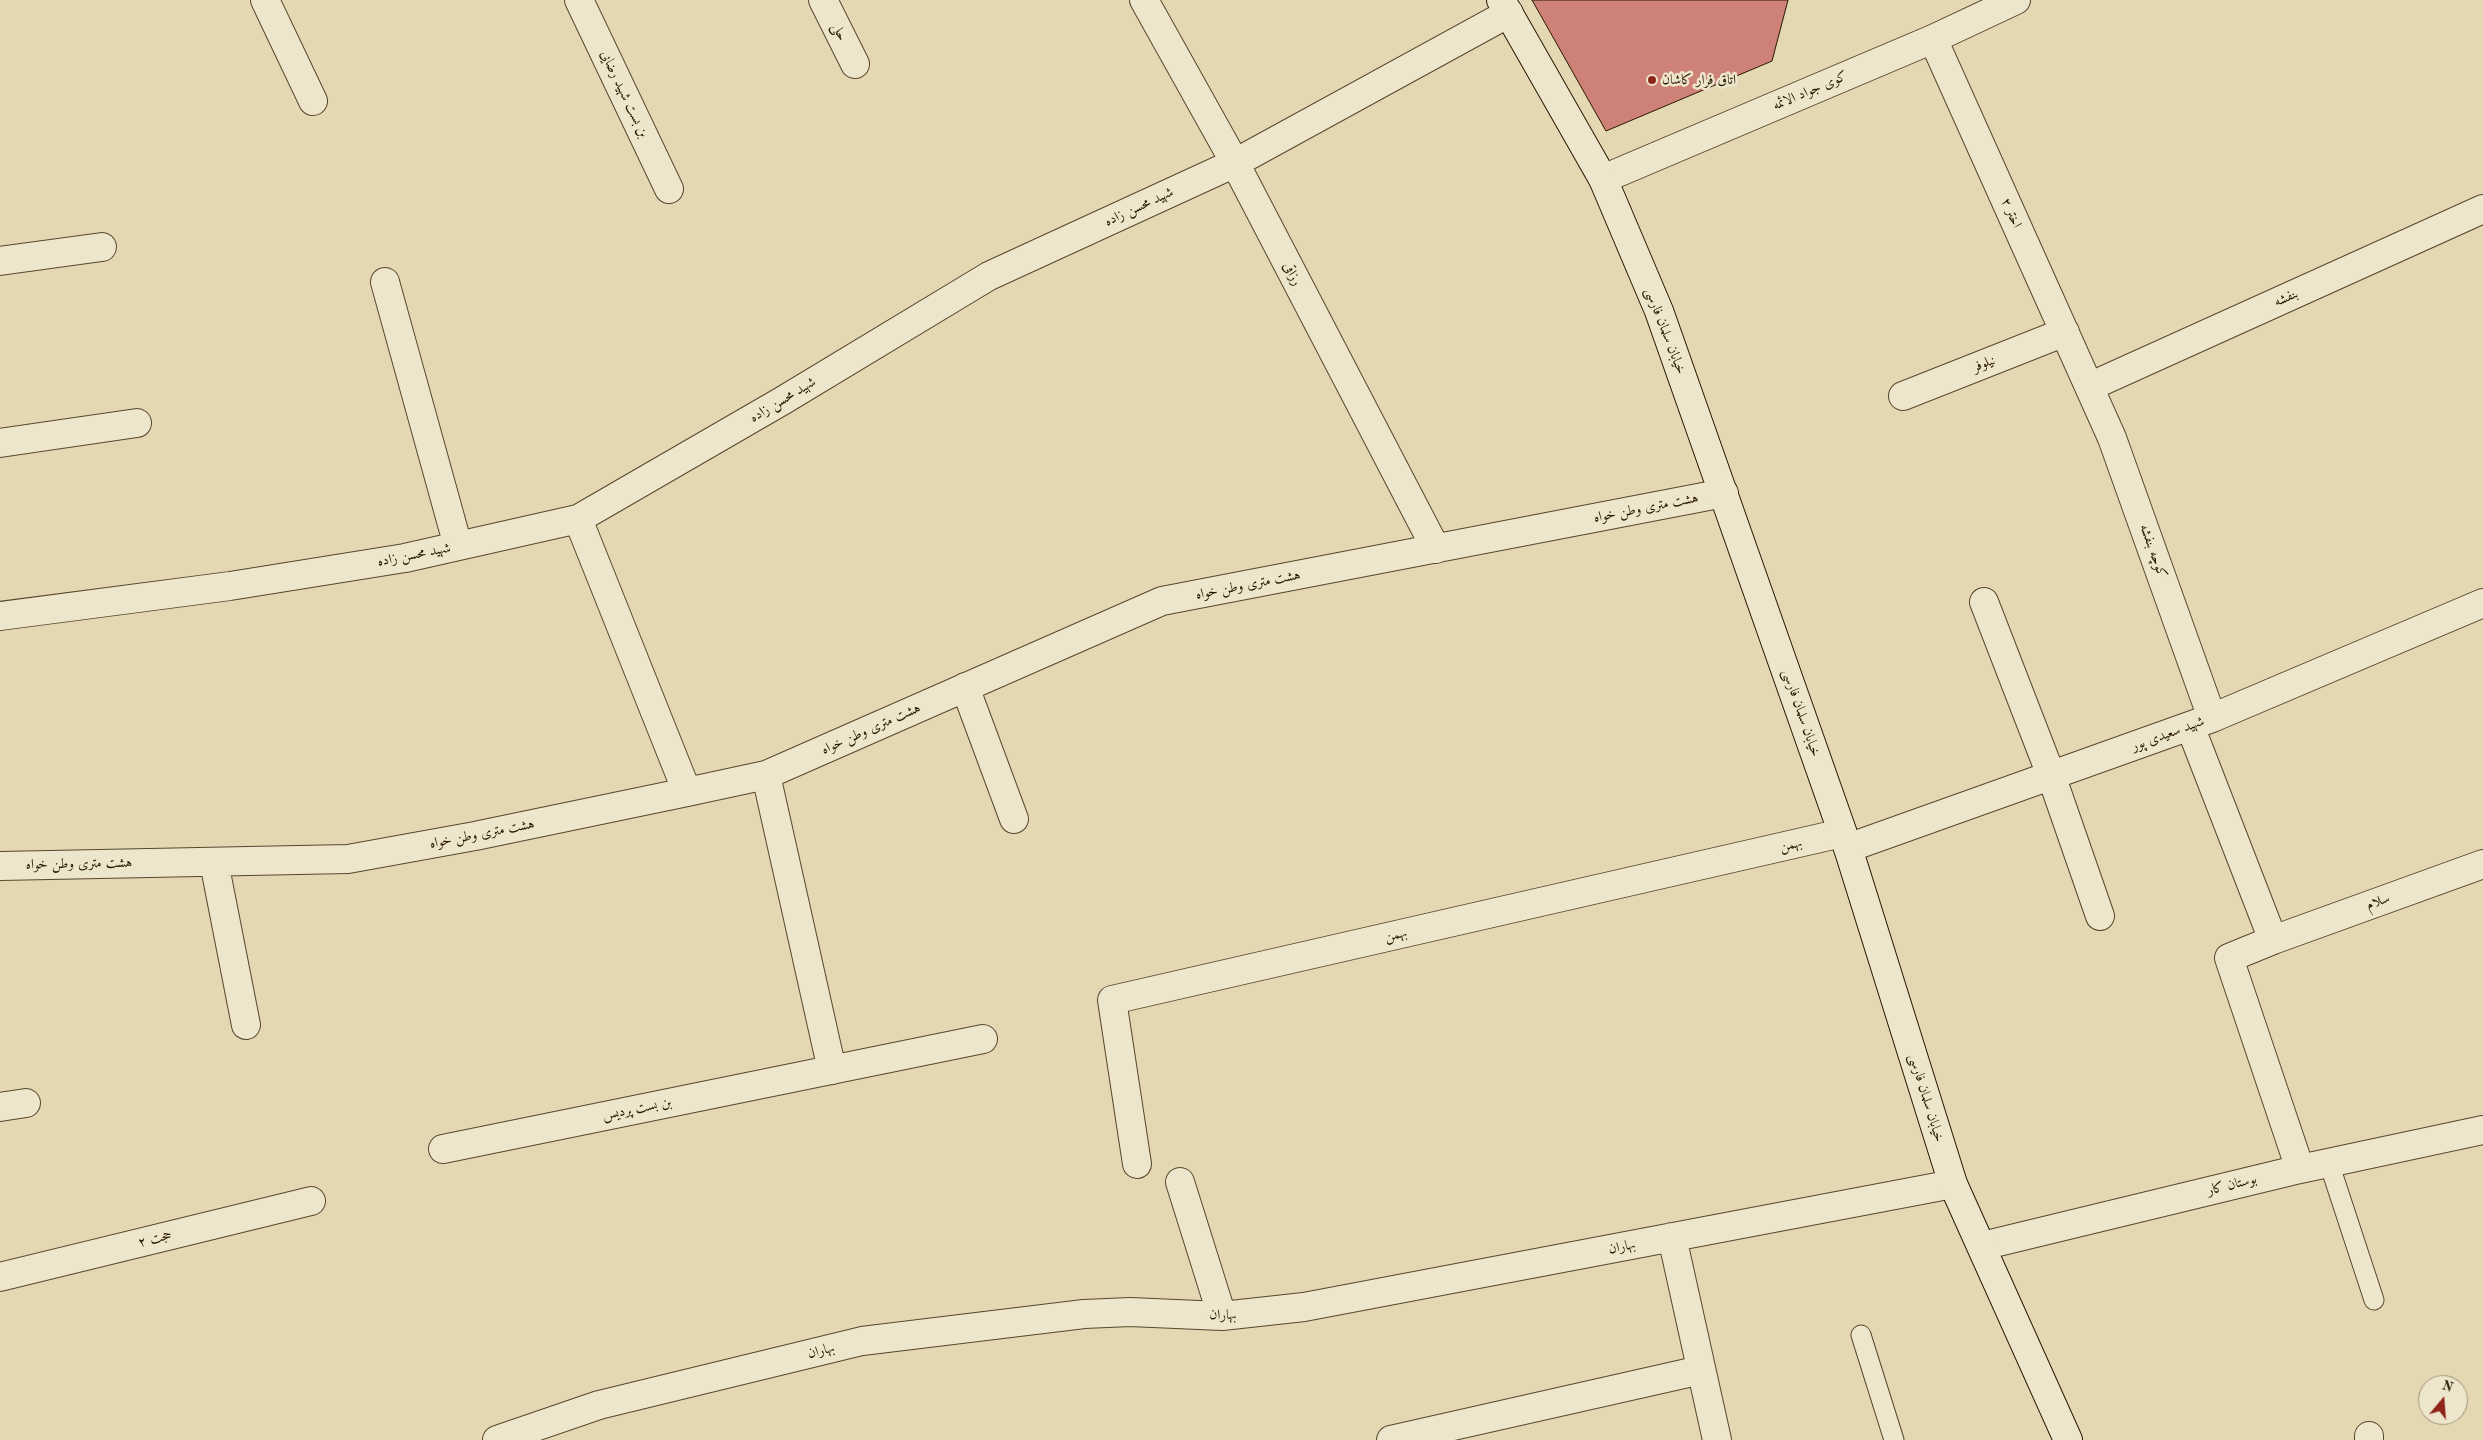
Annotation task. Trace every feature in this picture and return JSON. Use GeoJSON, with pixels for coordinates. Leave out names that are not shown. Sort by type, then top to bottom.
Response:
{"type":"FeatureCollection","features":[{"type":"Feature","properties":{"kind":"street"},"geometry":{"type":"LineString","coordinates":[[265,0],[313,100]]}},
{"type":"Feature","properties":{"kind":"street","name":"بن بست شهید رضایی"},"geometry":{"type":"LineString","coordinates":[[579,0],[669,189]]}},
{"type":"Feature","properties":{"kind":"street","name":"حلی"},"geometry":{"type":"LineString","coordinates":[[823,0],[855,64]]}},
{"type":"Feature","properties":{"kind":"street","name":"رزاقی"},"geometry":{"type":"LineString","coordinates":[[1144,0],[1235,163],[1436,549]]}},
{"type":"Feature","properties":{"kind":"street","name":"کوی جواد الائمه"},"geometry":{"type":"LineString","coordinates":[[1603,179],[1933,39],[2016,0]]}},
{"type":"Feature","properties":{"kind":"street","name":"شهید محسن زاده"},"geometry":{"type":"LineString","coordinates":[[0,616],[230,586],[405,558],[578,519],[782,401],[989,276],[1235,163],[1505,6]]}},
{"type":"Feature","properties":{"kind":"street","name":"خیابان سلمان فارسی"},"geometry":{"type":"LineString","coordinates":[[1505,6],[1603,179],[1659,311],[1845,841],[1953,1184],[2068,1440]]}},
{"type":"Feature","properties":{"kind":"street","name":"اختر ۲"},"geometry":{"type":"LineString","coordinates":[[1933,39],[2089,387]]}},
{"type":"Feature","properties":{"kind":"street","name":"بنفشه"},"geometry":{"type":"LineString","coordinates":[[2089,387],[2483,209]]}},
{"type":"Feature","properties":{"kind":"street"},"geometry":{"type":"LineString","coordinates":[[0,261],[102,247]]}},
{"type":"Feature","properties":{"kind":"street"},"geometry":{"type":"LineString","coordinates":[[385,282],[458,546]]}},
{"type":"Feature","properties":{"kind":"street","name":"نیلوفر"},"geometry":{"type":"LineString","coordinates":[[1903,396],[2065,332]]}},
{"type":"Feature","properties":{"kind":"street","name":"کوچه بنفشه"},"geometry":{"type":"LineString","coordinates":[[2089,387],[2112,438],[2201,722],[2273,940]]}},
{"type":"Feature","properties":{"kind":"street"},"geometry":{"type":"LineString","coordinates":[[0,443],[137,423]]}},
{"type":"Feature","properties":{"kind":"street","name":"هشت متری وطن خواه"},"geometry":{"type":"LineString","coordinates":[[0,866],[348,859],[475,836],[766,775],[1162,601],[1724,493]]}},
{"type":"Feature","properties":{"kind":"street"},"geometry":{"type":"LineString","coordinates":[[578,519],[687,792]]}},
{"type":"Feature","properties":{"kind":"street"},"geometry":{"type":"LineString","coordinates":[[1984,602],[2051,775],[2100,916]]}},
{"type":"Feature","properties":{"kind":"street","name":"شهید سعیدی پور"},"geometry":{"type":"LineString","coordinates":[[1845,841],[2051,775],[2201,722],[2483,603]]}},
{"type":"Feature","properties":{"kind":"street"},"geometry":{"type":"LineString","coordinates":[[965,688],[1014,819]]}},
{"type":"Feature","properties":{"kind":"street"},"geometry":{"type":"LineString","coordinates":[[766,775],[832,1070]]}},
{"type":"Feature","properties":{"kind":"street","name":"بهمن"},"geometry":{"type":"LineString","coordinates":[[1137,1164],[1112,1000],[1845,841]]}},
{"type":"Feature","properties":{"kind":"street"},"geometry":{"type":"LineString","coordinates":[[214,862],[246,1025]]}},
{"type":"Feature","properties":{"kind":"street","name":"سلام"},"geometry":{"type":"LineString","coordinates":[[2300,1169],[2229,958],[2273,940],[2483,864]]}},
{"type":"Feature","properties":{"kind":"street","name":"بن بست پردیس"},"geometry":{"type":"LineString","coordinates":[[443,1149],[983,1039]]}},
{"type":"Feature","properties":{"kind":"street","name":"بوستان کار"},"geometry":{"type":"LineString","coordinates":[[1982,1246],[2300,1169],[2483,1130]]}},
{"type":"Feature","properties":{"kind":"street"},"geometry":{"type":"LineString","coordinates":[[1180,1182],[1222,1316]]}},
{"type":"Feature","properties":{"kind":"street","name":"بهاران"},"geometry":{"type":"LineString","coordinates":[[497,1440],[599,1404],[862,1341],[1084,1314],[1130,1312],[1222,1316],[1304,1307],[1953,1184]]}},
{"type":"Feature","properties":{"kind":"street","name":"حجت ۲"},"geometry":{"type":"LineString","coordinates":[[0,1277],[310,1201]]}},
{"type":"Feature","properties":{"kind":"street"},"geometry":{"type":"LineString","coordinates":[[1672,1237],[1717,1440]]}},
{"type":"Feature","properties":{"kind":"street"},"geometry":{"type":"LineString","coordinates":[[1391,1440],[1701,1370]]}},
{"type":"Feature","properties":{"kind":"lane"},"geometry":{"type":"LineString","coordinates":[[2329,1163],[2374,1300]]}},
{"type":"Feature","properties":{"kind":"lane"},"geometry":{"type":"LineString","coordinates":[[1862,1336],[1894,1440]]}},
{"type":"Feature","properties":{"kind":"building","name":"اتاق فرار کاشان"},"geometry":{"type":"Polygon","coordinates":[[[1532,0],[1788,0],[1772,61],[1606,131],[1532,0]]]}},
{"type":"Feature","properties":{"kind":"place","name":"اتاق فرار کاشان"},"geometry":{"type":"Point","coordinates":[1652,80]}}]}
